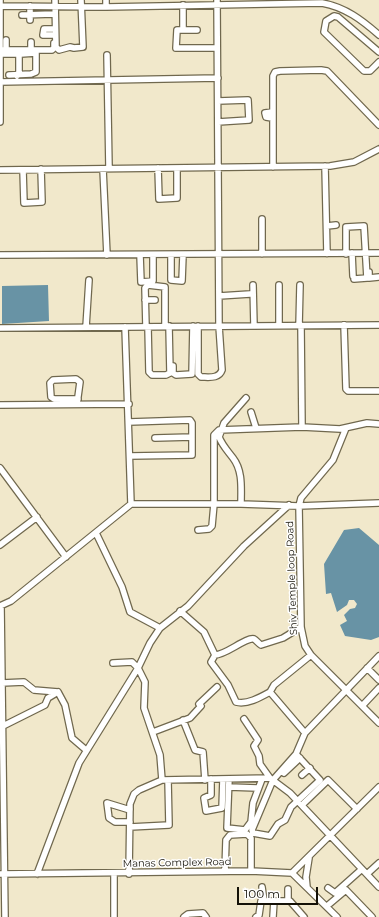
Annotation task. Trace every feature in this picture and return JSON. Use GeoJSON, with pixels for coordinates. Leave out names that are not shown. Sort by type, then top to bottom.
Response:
{"type":"FeatureCollection","features":[{"type":"Feature","properties":{"kind":"street"},"geometry":{"type":"LineString","coordinates":[[0,0],[0,46],[3,50]]}},
{"type":"Feature","properties":{"kind":"street"},"geometry":{"type":"LineString","coordinates":[[3,50],[52,50],[54,48],[53,14],[55,0]]}},
{"type":"Feature","properties":{"kind":"street"},"geometry":{"type":"LineString","coordinates":[[54,6],[56,47],[59,50],[70,46],[74,48],[83,47],[81,0]]}},
{"type":"Feature","properties":{"kind":"street"},"geometry":{"type":"LineString","coordinates":[[106,0],[106,7]]}},
{"type":"Feature","properties":{"kind":"street"},"geometry":{"type":"LineString","coordinates":[[0,6],[106,7],[183,5],[217,2],[322,3],[342,8],[379,35]]}},
{"type":"Feature","properties":{"kind":"street"},"geometry":{"type":"LineString","coordinates":[[196,326],[197,370],[201,377],[216,377],[222,370],[219,326],[217,2]]}},
{"type":"Feature","properties":{"kind":"street"},"geometry":{"type":"LineString","coordinates":[[183,5],[183,30]]}},
{"type":"Feature","properties":{"kind":"street"},"geometry":{"type":"LineString","coordinates":[[30,6],[30,17]]}},
{"type":"Feature","properties":{"kind":"street"},"geometry":{"type":"LineString","coordinates":[[340,18],[342,8]]}},
{"type":"Feature","properties":{"kind":"street"},"geometry":{"type":"LineString","coordinates":[[22,15],[30,17],[53,14]]}},
{"type":"Feature","properties":{"kind":"street"},"geometry":{"type":"LineString","coordinates":[[379,52],[340,18],[334,16],[326,21],[324,32],[364,71],[370,71],[379,62]]}},
{"type":"Feature","properties":{"kind":"street"},"geometry":{"type":"LineString","coordinates":[[54,29],[44,29],[43,35],[54,36]]}},
{"type":"Feature","properties":{"kind":"street"},"geometry":{"type":"LineString","coordinates":[[197,30],[176,31],[176,48],[217,48]]}},
{"type":"Feature","properties":{"kind":"street"},"geometry":{"type":"LineString","coordinates":[[0,122],[0,54],[6,40]]}},
{"type":"Feature","properties":{"kind":"street"},"geometry":{"type":"LineString","coordinates":[[30,42],[31,50]]}},
{"type":"Feature","properties":{"kind":"street"},"geometry":{"type":"LineString","coordinates":[[0,82],[19,78],[36,71],[36,53],[21,54]]}},
{"type":"Feature","properties":{"kind":"street"},"geometry":{"type":"LineString","coordinates":[[0,54],[17,54],[19,78]]}},
{"type":"Feature","properties":{"kind":"street"},"geometry":{"type":"LineString","coordinates":[[107,55],[107,255]]}},
{"type":"Feature","properties":{"kind":"street"},"geometry":{"type":"LineString","coordinates":[[273,167],[272,115],[273,76],[275,72],[321,70],[332,75],[379,125]]}},
{"type":"Feature","properties":{"kind":"street"},"geometry":{"type":"LineString","coordinates":[[9,75],[19,78],[107,80],[218,78]]}},
{"type":"Feature","properties":{"kind":"street"},"geometry":{"type":"LineString","coordinates":[[218,101],[248,100],[249,120],[218,122]]}},
{"type":"Feature","properties":{"kind":"street"},"geometry":{"type":"LineString","coordinates":[[0,170],[325,166],[354,162],[379,149]]}},
{"type":"Feature","properties":{"kind":"street"},"geometry":{"type":"LineString","coordinates":[[325,166],[327,254]]}},
{"type":"Feature","properties":{"kind":"street"},"geometry":{"type":"LineString","coordinates":[[158,168],[159,199],[177,198],[177,168]]}},
{"type":"Feature","properties":{"kind":"street"},"geometry":{"type":"LineString","coordinates":[[23,170],[24,203],[42,202],[41,169]]}},
{"type":"Feature","properties":{"kind":"street"},"geometry":{"type":"LineString","coordinates":[[262,219],[262,254]]}},
{"type":"Feature","properties":{"kind":"street"},"geometry":{"type":"LineString","coordinates":[[327,226],[336,225]]}},
{"type":"Feature","properties":{"kind":"street"},"geometry":{"type":"LineString","coordinates":[[344,226],[348,254],[354,278],[367,278],[367,253]]}},
{"type":"Feature","properties":{"kind":"street"},"geometry":{"type":"LineString","coordinates":[[348,254],[346,227],[364,226],[369,278],[379,277]]}},
{"type":"Feature","properties":{"kind":"street"},"geometry":{"type":"LineString","coordinates":[[0,255],[379,253]]}},
{"type":"Feature","properties":{"kind":"street"},"geometry":{"type":"LineString","coordinates":[[140,255],[141,282],[154,281],[154,255]]}},
{"type":"Feature","properties":{"kind":"street"},"geometry":{"type":"LineString","coordinates":[[154,255],[155,280]]}},
{"type":"Feature","properties":{"kind":"street"},"geometry":{"type":"LineString","coordinates":[[171,255],[171,280],[177,281],[183,280],[183,255]]}},
{"type":"Feature","properties":{"kind":"street"},"geometry":{"type":"LineString","coordinates":[[86,327],[88,280]]}},
{"type":"Feature","properties":{"kind":"street"},"geometry":{"type":"LineString","coordinates":[[168,326],[170,373],[166,375],[152,375],[149,372],[145,288],[148,285],[165,287],[173,373],[176,375],[191,375],[193,371],[196,326]]}},
{"type":"Feature","properties":{"kind":"street"},"geometry":{"type":"LineString","coordinates":[[252,285],[252,326],[250,294],[252,285]]}},
{"type":"Feature","properties":{"kind":"street"},"geometry":{"type":"LineString","coordinates":[[300,285],[302,427]]}},
{"type":"Feature","properties":{"kind":"street"},"geometry":{"type":"LineString","coordinates":[[278,286],[278,326]]}},
{"type":"Feature","properties":{"kind":"street"},"geometry":{"type":"LineString","coordinates":[[219,296],[250,294]]}},
{"type":"Feature","properties":{"kind":"street"},"geometry":{"type":"LineString","coordinates":[[145,300],[155,300]]}},
{"type":"Feature","properties":{"kind":"street"},"geometry":{"type":"LineString","coordinates":[[344,325],[346,389],[379,391]]}},
{"type":"Feature","properties":{"kind":"street"},"geometry":{"type":"LineString","coordinates":[[0,328],[379,325]]}},
{"type":"Feature","properties":{"kind":"street"},"geometry":{"type":"LineString","coordinates":[[125,327],[131,504]]}},
{"type":"Feature","properties":{"kind":"street"},"geometry":{"type":"LineString","coordinates":[[78,401],[80,382],[76,379],[53,380],[50,383],[50,397],[54,399],[78,401],[128,404]]}},
{"type":"Feature","properties":{"kind":"street"},"geometry":{"type":"LineString","coordinates":[[241,504],[241,475],[234,459],[223,446],[219,437],[224,423],[246,398]]}},
{"type":"Feature","properties":{"kind":"street"},"geometry":{"type":"LineString","coordinates":[[0,405],[78,401]]}},
{"type":"Feature","properties":{"kind":"street"},"geometry":{"type":"LineString","coordinates":[[251,412],[256,428]]}},
{"type":"Feature","properties":{"kind":"street"},"geometry":{"type":"LineString","coordinates":[[129,422],[190,420],[192,423],[192,455],[130,456]]}},
{"type":"Feature","properties":{"kind":"street"},"geometry":{"type":"LineString","coordinates":[[198,530],[209,529],[212,526],[214,504],[214,435],[221,430],[302,427],[346,428],[367,423],[379,424]]}},
{"type":"Feature","properties":{"kind":"street"},"geometry":{"type":"LineString","coordinates":[[300,506],[301,498],[333,460],[346,428]]}},
{"type":"Feature","properties":{"kind":"street"},"geometry":{"type":"LineString","coordinates":[[155,438],[192,437]]}},
{"type":"Feature","properties":{"kind":"street"},"geometry":{"type":"LineString","coordinates":[[0,468],[66,557]]}},
{"type":"Feature","properties":{"kind":"street"},"geometry":{"type":"LineString","coordinates":[[4,917],[2,904],[3,726],[1,718],[1,606],[11,601],[131,504],[241,504],[300,506],[379,503]]}},
{"type":"Feature","properties":{"kind":"street"},"geometry":{"type":"LineString","coordinates":[[37,874],[86,750],[138,668],[150,643],[160,628],[202,592],[244,546],[290,505]]}},
{"type":"Feature","properties":{"kind":"street","name":"Shiv Temple loop Road"},"geometry":{"type":"LineString","coordinates":[[300,506],[301,627],[305,646],[311,655],[379,723]]}},
{"type":"Feature","properties":{"kind":"street"},"geometry":{"type":"LineString","coordinates":[[0,545],[37,517]]}},
{"type":"Feature","properties":{"kind":"street"},"geometry":{"type":"LineString","coordinates":[[96,533],[122,587],[130,612],[160,628]]}},
{"type":"Feature","properties":{"kind":"street"},"geometry":{"type":"LineString","coordinates":[[180,611],[204,632],[215,655]]}},
{"type":"Feature","properties":{"kind":"street"},"geometry":{"type":"LineString","coordinates":[[301,627],[283,638],[261,645],[254,640],[249,639],[230,650],[215,655],[211,662],[228,685],[236,702],[240,703],[259,698],[270,692],[274,685],[311,655]]}},
{"type":"Feature","properties":{"kind":"street"},"geometry":{"type":"LineString","coordinates":[[284,773],[298,756],[305,733],[379,656]]}},
{"type":"Feature","properties":{"kind":"street"},"geometry":{"type":"LineString","coordinates":[[113,663],[132,662],[138,668],[145,682],[144,708],[160,755],[165,780],[169,825],[115,822],[109,818],[106,806],[107,803],[130,810]]}},
{"type":"Feature","properties":{"kind":"street"},"geometry":{"type":"LineString","coordinates":[[367,668],[379,680]]}},
{"type":"Feature","properties":{"kind":"street"},"geometry":{"type":"LineString","coordinates":[[2,683],[24,682],[34,690],[58,692]]}},
{"type":"Feature","properties":{"kind":"street"},"geometry":{"type":"LineString","coordinates":[[153,732],[190,718],[201,706],[199,704],[217,687]]}},
{"type":"Feature","properties":{"kind":"street"},"geometry":{"type":"LineString","coordinates":[[362,706],[379,688]]}},
{"type":"Feature","properties":{"kind":"street"},"geometry":{"type":"LineString","coordinates":[[58,692],[65,705],[72,738],[86,750]]}},
{"type":"Feature","properties":{"kind":"street"},"geometry":{"type":"LineString","coordinates":[[3,726],[46,705],[48,698],[58,692]]}},
{"type":"Feature","properties":{"kind":"street"},"geometry":{"type":"LineString","coordinates":[[270,692],[305,733]]}},
{"type":"Feature","properties":{"kind":"street"},"geometry":{"type":"LineString","coordinates":[[244,719],[258,740],[254,748],[259,756],[260,764],[272,779],[300,803],[379,886]]}},
{"type":"Feature","properties":{"kind":"street"},"geometry":{"type":"LineString","coordinates":[[183,720],[195,750],[203,752],[211,795],[204,798],[206,811],[222,808],[226,779]]}},
{"type":"Feature","properties":{"kind":"street"},"geometry":{"type":"LineString","coordinates":[[298,756],[272,779],[252,830],[253,833],[270,836],[278,824],[286,820],[291,807],[300,803],[328,780],[357,809]]}},
{"type":"Feature","properties":{"kind":"street"},"geometry":{"type":"LineString","coordinates":[[298,756],[320,780],[300,803]]}},
{"type":"Feature","properties":{"kind":"street"},"geometry":{"type":"LineString","coordinates":[[302,775],[310,768]]}},
{"type":"Feature","properties":{"kind":"street"},"geometry":{"type":"LineString","coordinates":[[226,779],[229,787],[227,828],[245,830],[249,826],[257,788],[262,779]]}},
{"type":"Feature","properties":{"kind":"street"},"geometry":{"type":"LineString","coordinates":[[129,874],[130,810],[134,794],[139,790],[165,780],[272,779]]}},
{"type":"Feature","properties":{"kind":"street"},"geometry":{"type":"LineString","coordinates":[[229,787],[257,788]]}},
{"type":"Feature","properties":{"kind":"street"},"geometry":{"type":"LineString","coordinates":[[338,917],[292,873],[331,837],[379,787]]}},
{"type":"Feature","properties":{"kind":"street"},"geometry":{"type":"LineString","coordinates":[[225,871],[226,840],[230,835],[247,834],[251,838],[251,871]]}},
{"type":"Feature","properties":{"kind":"street"},"geometry":{"type":"LineString","coordinates":[[307,887],[306,877],[309,858]]}},
{"type":"Feature","properties":{"kind":"street"},"geometry":{"type":"LineString","coordinates":[[367,874],[379,863]]}},
{"type":"Feature","properties":{"kind":"street"},"geometry":{"type":"LineString","coordinates":[[328,888],[335,893],[362,869]]}},
{"type":"Feature","properties":{"kind":"street","name":"Manas Complex Road"},"geometry":{"type":"LineString","coordinates":[[2,874],[129,874],[225,871],[292,873]]}},
{"type":"Feature","properties":{"kind":"street"},"geometry":{"type":"LineString","coordinates":[[114,874],[114,917]]}},
{"type":"Feature","properties":{"kind":"street"},"geometry":{"type":"LineString","coordinates":[[262,887],[264,901]]}},
{"type":"Feature","properties":{"kind":"street"},"geometry":{"type":"LineString","coordinates":[[288,889],[288,901]]}},
{"type":"Feature","properties":{"kind":"street"},"geometry":{"type":"LineString","coordinates":[[326,905],[346,890],[372,917]]}},
{"type":"Feature","properties":{"kind":"street"},"geometry":{"type":"LineString","coordinates":[[326,905],[332,896]]}},
{"type":"Feature","properties":{"kind":"street"},"geometry":{"type":"LineString","coordinates":[[256,917],[259,915],[260,902],[264,901],[288,901],[293,904],[304,917]]}},
{"type":"Feature","properties":{"kind":"street"},"geometry":{"type":"LineString","coordinates":[[273,917],[274,901]]}},
{"type":"Feature","properties":{"kind":"street"},"geometry":{"type":"LineString","coordinates":[[184,917],[188,914],[203,913],[206,917]]}},
{"type":"Feature","properties":{"kind":"water"},"geometry":{"type":"Polygon","coordinates":[[[48,285],[49,321],[2,324],[2,286],[48,285]]]}},
{"type":"Feature","properties":{"kind":"water"},"geometry":{"type":"Polygon","coordinates":[[[359,528],[379,545],[379,637],[371,640],[345,636],[340,625],[347,621],[344,615],[350,609],[355,608],[357,604],[354,600],[349,600],[347,605],[337,612],[331,593],[326,594],[324,564],[344,530],[359,528]]]}}]}
